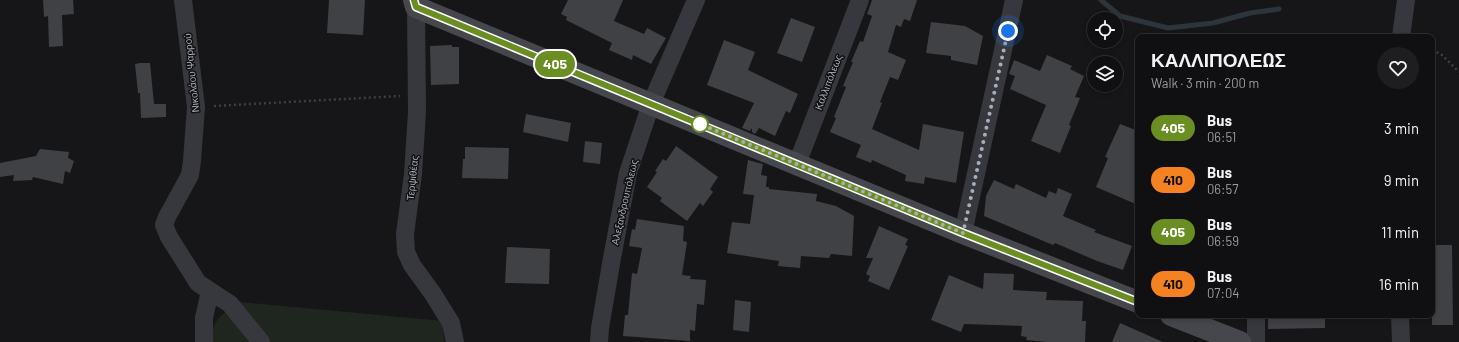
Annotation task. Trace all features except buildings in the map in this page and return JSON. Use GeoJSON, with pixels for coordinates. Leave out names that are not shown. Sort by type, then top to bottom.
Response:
{"type":"FeatureCollection","features":[{"type":"Feature","properties":{"kind":"street","name":"Νικολάου Ψαρρού"},"geometry":{"type":"LineString","coordinates":[[183,0],[196,107],[190,175],[164,225],[169,237],[198,283],[230,304],[261,342]]}},
{"type":"Feature","properties":{"kind":"street","name":"Αλεξανδρουπόλεως"},"geometry":{"type":"LineString","coordinates":[[599,342],[612,258],[628,174],[651,104],[696,0]]}},
{"type":"Feature","properties":{"kind":"street","name":"Καλλιπόλεως"},"geometry":{"type":"LineString","coordinates":[[797,164],[860,0]]}},
{"type":"Feature","properties":{"kind":"street"},"geometry":{"type":"LineString","coordinates":[[963,233],[1014,0]]}},
{"type":"Feature","properties":{"kind":"street"},"geometry":{"type":"LineString","coordinates":[[1401,34],[1406,0]]}},
{"type":"Feature","properties":{"kind":"street"},"geometry":{"type":"LineString","coordinates":[[415,4],[651,104],[963,233],[1135,301]]}},
{"type":"Feature","properties":{"kind":"street","name":"Τερψιθέας"},"geometry":{"type":"LineString","coordinates":[[415,4],[417,96],[413,174],[405,234],[406,252],[412,265],[433,294],[451,323],[455,342]]}},
{"type":"Feature","properties":{"kind":"street"},"geometry":{"type":"LineString","coordinates":[[204,342],[204,318],[210,291]]}},
{"type":"Feature","properties":{"kind":"street"},"geometry":{"type":"LineString","coordinates":[[1179,318],[1240,342]]}},
{"type":"Feature","properties":{"kind":"street"},"geometry":{"type":"LineString","coordinates":[[1256,318],[1256,342]]}},
{"type":"Feature","properties":{"kind":"street"},"geometry":{"type":"LineString","coordinates":[[1400,318],[1401,342]]}},
{"type":"Feature","properties":{"kind":"path"},"geometry":{"type":"LineString","coordinates":[[1435,51],[1441,54],[1459,72]]}},
{"type":"Feature","properties":{"kind":"path"},"geometry":{"type":"LineString","coordinates":[[196,107],[417,96]]}},
{"type":"Feature","properties":{"kind":"shaded area"},"geometry":{"type":"Polygon","coordinates":[[[240,302],[443,321],[444,342],[212,342],[213,328],[219,318],[240,302]]]}},
{"type":"Feature","properties":{"kind":"waterway"},"geometry":{"type":"LineString","coordinates":[[1101,0],[1120,16],[1168,28],[1213,23],[1250,13],[1279,9]]}},
{"type":"Feature","properties":{"kind":"bus line","name":"405"},"geometry":{"type":"LineString","coordinates":[[414,0],[416,7],[963,233],[1135,301]]}},
{"type":"Feature","properties":{"kind":"route"},"geometry":{"type":"LineString","coordinates":[[700,124],[695,122],[963,233],[1008,31]]}}]}
